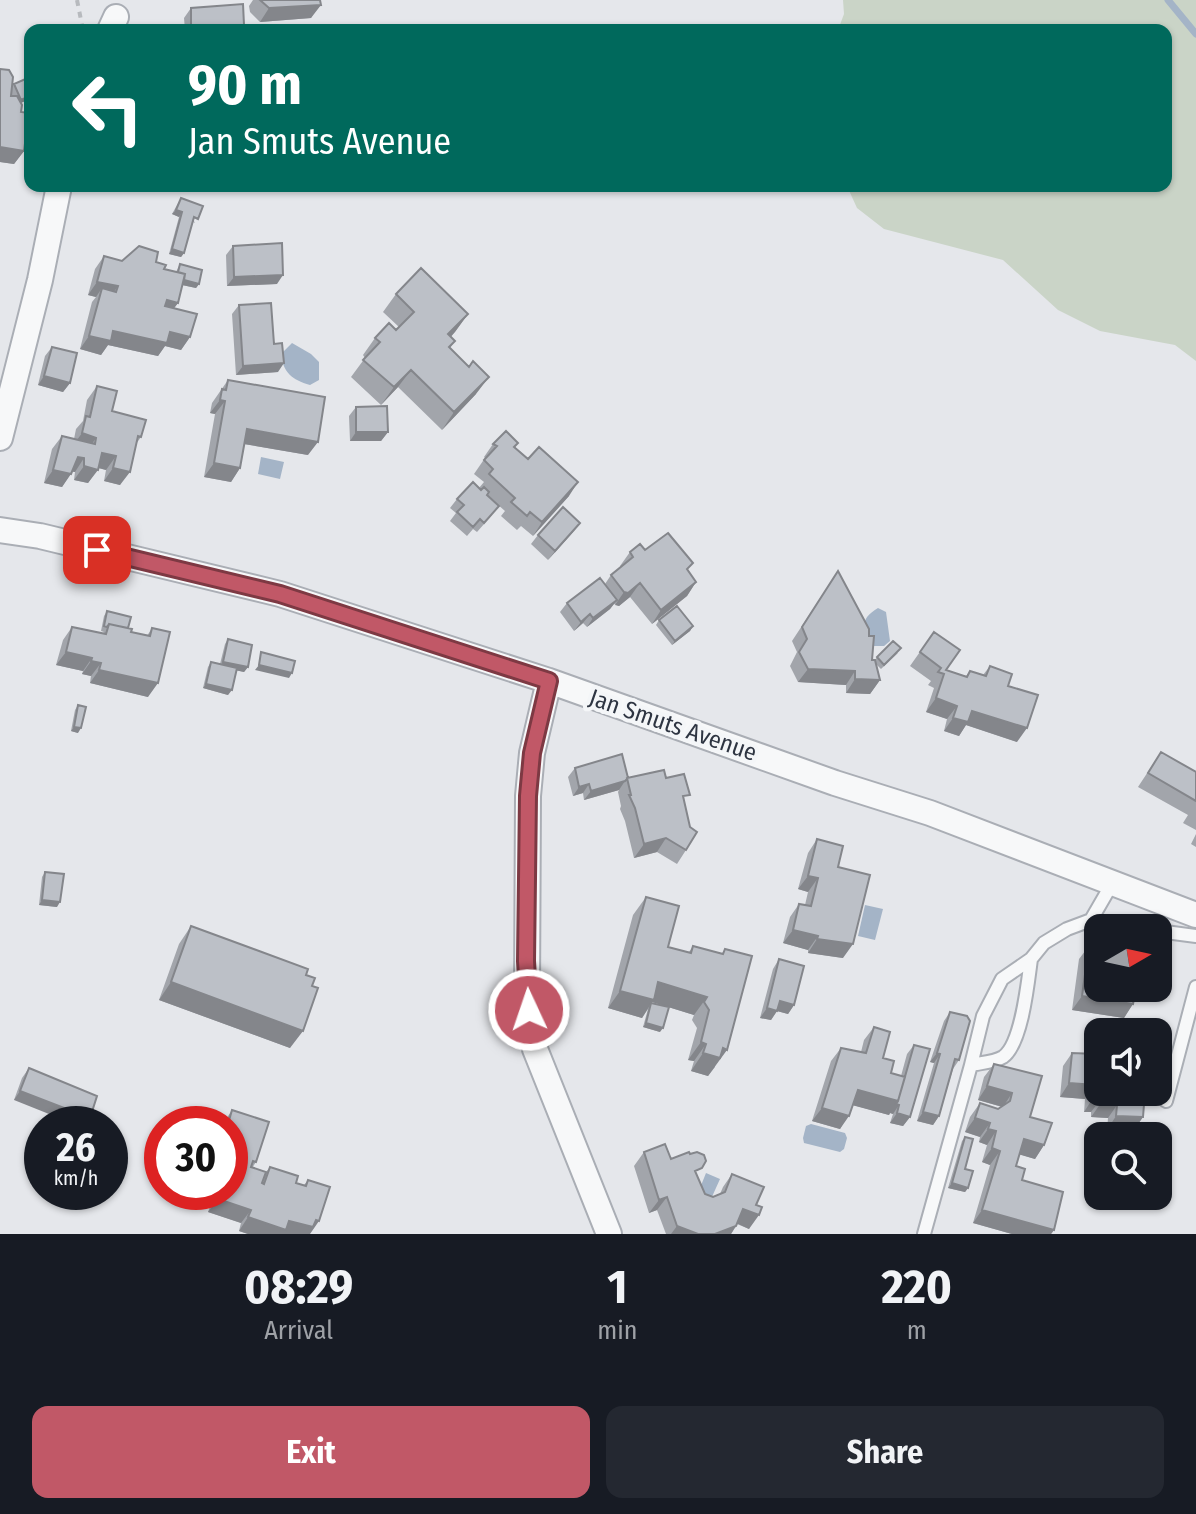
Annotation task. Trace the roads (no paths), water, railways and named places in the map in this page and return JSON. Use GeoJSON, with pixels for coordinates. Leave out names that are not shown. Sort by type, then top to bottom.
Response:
{"type":"FeatureCollection","features":[{"type":"Feature","properties":{"kind":"street"},"geometry":{"type":"LineString","coordinates":[[0,438],[40,280],[58,192]]}},
{"type":"Feature","properties":{"kind":"street","name":"Jan Smuts Avenue"},"geometry":{"type":"LineString","coordinates":[[0,530],[40,536],[280,594],[549,681],[835,783],[930,813],[1196,915]]}},
{"type":"Feature","properties":{"kind":"street"},"geometry":{"type":"LineString","coordinates":[[549,681],[532,753],[528,796],[527,992],[539,1060],[609,1234]]}},
{"type":"Feature","properties":{"kind":"lane"},"geometry":{"type":"LineString","coordinates":[[1094,914],[1113,882]]}},
{"type":"Feature","properties":{"kind":"lane"},"geometry":{"type":"LineString","coordinates":[[924,1234],[983,1016],[1002,979],[1031,959],[1044,943],[1084,923]]}},
{"type":"Feature","properties":{"kind":"lane"},"geometry":{"type":"LineString","coordinates":[[1172,933],[1196,936]]}},
{"type":"Feature","properties":{"kind":"lane"},"geometry":{"type":"LineString","coordinates":[[971,1065],[1002,1058],[1011,1046],[1026,1002],[1031,959]]}},
{"type":"Feature","properties":{"kind":"lane"},"geometry":{"type":"LineString","coordinates":[[1172,1078],[1196,987]]}},
{"type":"Feature","properties":{"kind":"water"},"geometry":{"type":"Polygon","coordinates":[[[292,343],[319,362],[319,380],[310,385],[293,378],[286,370],[281,354],[292,343]]]}},
{"type":"Feature","properties":{"kind":"water"},"geometry":{"type":"Polygon","coordinates":[[[261,457],[284,462],[280,479],[258,474],[261,457]]]}},
{"type":"Feature","properties":{"kind":"water"},"geometry":{"type":"Polygon","coordinates":[[[878,608],[886,612],[890,641],[884,646],[870,646],[865,620],[878,608]]]}},
{"type":"Feature","properties":{"kind":"water"},"geometry":{"type":"Polygon","coordinates":[[[865,905],[883,909],[875,940],[858,936],[865,905]]]}},
{"type":"Feature","properties":{"kind":"water"},"geometry":{"type":"Polygon","coordinates":[[[811,1124],[845,1133],[844,1149],[840,1152],[804,1143],[806,1126],[811,1124]]]}},
{"type":"Feature","properties":{"kind":"water"},"geometry":{"type":"Polygon","coordinates":[[[706,1173],[720,1179],[711,1199],[698,1193],[706,1173]]]}},
{"type":"Feature","properties":{"kind":"waterway"},"geometry":{"type":"LineString","coordinates":[[1168,0],[1196,34]]}}]}
